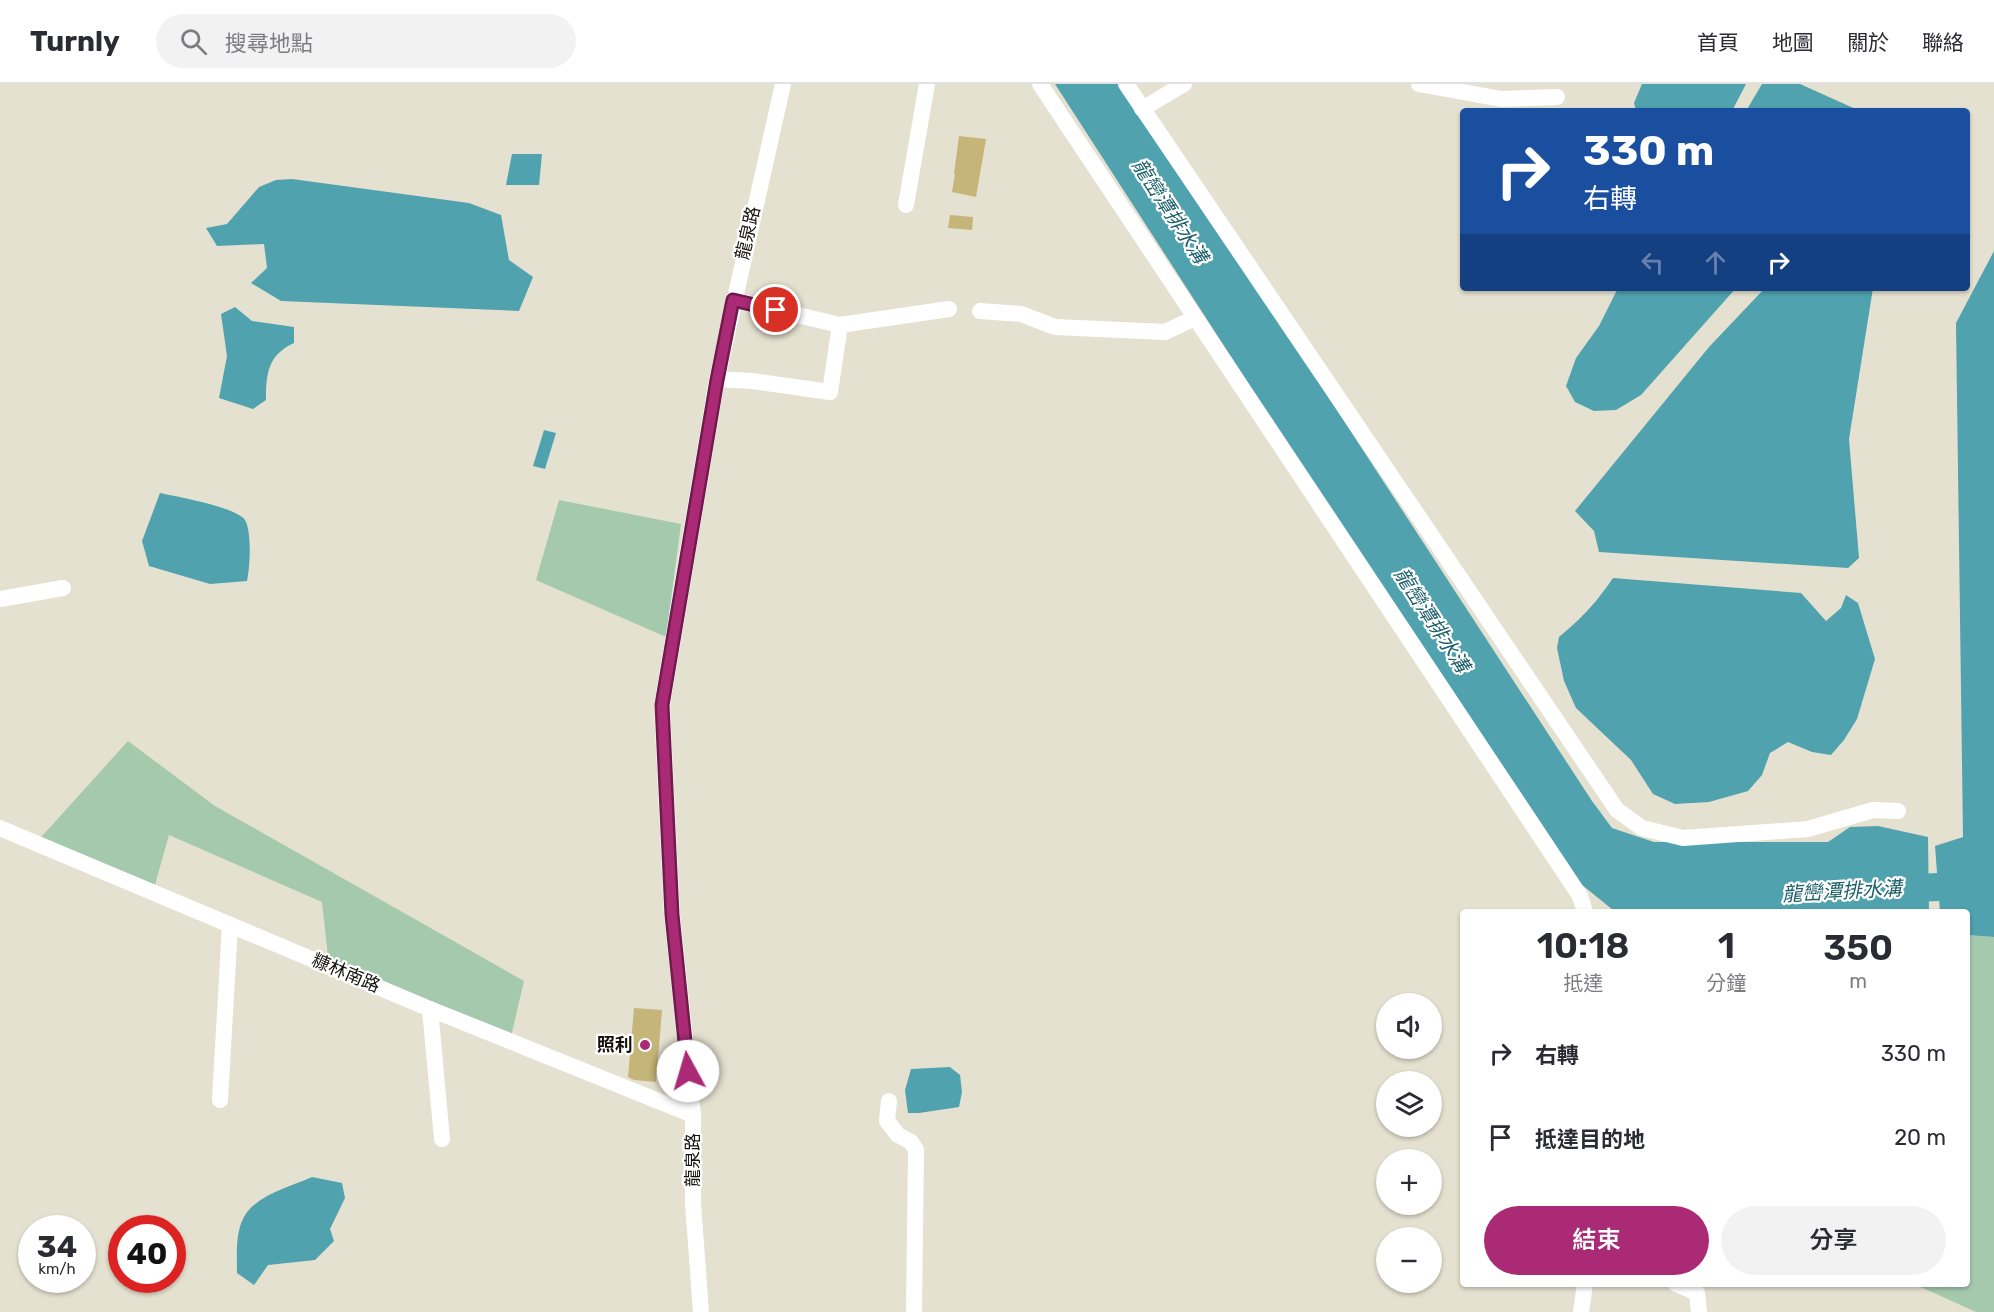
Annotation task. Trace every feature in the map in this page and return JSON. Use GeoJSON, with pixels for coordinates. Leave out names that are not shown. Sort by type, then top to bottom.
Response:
{"type":"FeatureCollection","features":[{"type":"Feature","properties":{"kind":"street","name":"龍泉路"},"geometry":{"type":"LineString","coordinates":[[701,1312],[693,1203],[693,1115],[672,915],[662,705],[717,380],[783,84]]}},
{"type":"Feature","properties":{"kind":"street"},"geometry":{"type":"LineString","coordinates":[[906,205],[927,84]]}},
{"type":"Feature","properties":{"kind":"street"},"geometry":{"type":"LineString","coordinates":[[1040,84],[1580,896],[1584,909]]}},
{"type":"Feature","properties":{"kind":"street"},"geometry":{"type":"LineString","coordinates":[[1126,84],[1617,810],[1642,828],[1683,838],[1808,829],[1874,810],[1898,811]]}},
{"type":"Feature","properties":{"kind":"street"},"geometry":{"type":"LineString","coordinates":[[1142,109],[1184,84]]}},
{"type":"Feature","properties":{"kind":"street"},"geometry":{"type":"LineString","coordinates":[[1419,84],[1501,99],[1557,97]]}},
{"type":"Feature","properties":{"kind":"street"},"geometry":{"type":"LineString","coordinates":[[733,300],[840,325],[949,309]]}},
{"type":"Feature","properties":{"kind":"street"},"geometry":{"type":"LineString","coordinates":[[980,311],[1022,314],[1055,327],[1165,332],[1195,318]]}},
{"type":"Feature","properties":{"kind":"street"},"geometry":{"type":"LineString","coordinates":[[717,380],[752,381],[830,392],[840,325]]}},
{"type":"Feature","properties":{"kind":"street"},"geometry":{"type":"LineString","coordinates":[[0,599],[63,588]]}},
{"type":"Feature","properties":{"kind":"street","name":"糠林南路"},"geometry":{"type":"LineString","coordinates":[[0,828],[430,1009],[693,1115]]}},
{"type":"Feature","properties":{"kind":"street"},"geometry":{"type":"LineString","coordinates":[[220,1100],[230,925]]}},
{"type":"Feature","properties":{"kind":"street"},"geometry":{"type":"LineString","coordinates":[[430,1009],[442,1139]]}},
{"type":"Feature","properties":{"kind":"street"},"geometry":{"type":"LineString","coordinates":[[889,1101],[887,1121],[898,1136],[911,1142],[916,1150],[914,1312]]}},
{"type":"Feature","properties":{"kind":"street"},"geometry":{"type":"LineString","coordinates":[[1581,1312],[1585,1287]]}},
{"type":"Feature","properties":{"kind":"street"},"geometry":{"type":"LineString","coordinates":[[1683,1287],[1697,1293],[1699,1312]]}},
{"type":"Feature","properties":{"kind":"green space"},"geometry":{"type":"Polygon","coordinates":[[[559,500],[681,524],[666,637],[536,580],[559,500]]]}},
{"type":"Feature","properties":{"kind":"green space"},"geometry":{"type":"Polygon","coordinates":[[[128,741],[215,806],[524,981],[510,1041],[329,966],[322,902],[169,835],[153,892],[34,845],[128,741]]]}},
{"type":"Feature","properties":{"kind":"green space"},"geometry":{"type":"Polygon","coordinates":[[[1970,935],[1994,937],[1994,1312],[1976,1312],[1921,1287],[1970,1287],[1970,935]]]}},
{"type":"Feature","properties":{"kind":"water"},"geometry":{"type":"Polygon","coordinates":[[[1055,84],[1124,84],[1592,801],[1612,828],[1654,842],[1828,842],[1850,827],[1878,826],[1928,837],[1929,909],[1612,909],[1576,880],[1532,823],[1055,84]]]}},
{"type":"Feature","properties":{"kind":"water"},"geometry":{"type":"Polygon","coordinates":[[[1642,84],[1746,84],[1734,108],[1635,108],[1634,103],[1642,84]]]}},
{"type":"Feature","properties":{"kind":"water"},"geometry":{"type":"Polygon","coordinates":[[[1762,84],[1800,84],[1853,108],[1748,108],[1762,84]]]}},
{"type":"Feature","properties":{"kind":"water"},"geometry":{"type":"Polygon","coordinates":[[[512,154],[542,154],[539,185],[506,185],[512,154]]]}},
{"type":"Feature","properties":{"kind":"water"},"geometry":{"type":"Polygon","coordinates":[[[292,179],[469,203],[501,215],[509,260],[533,277],[519,311],[281,301],[251,283],[267,268],[264,244],[217,246],[206,228],[227,224],[259,187],[276,180],[292,179]]]}},
{"type":"Feature","properties":{"kind":"water"},"geometry":{"type":"Polygon","coordinates":[[[1994,251],[1994,937],[1970,935],[1970,909],[1940,909],[1935,846],[1963,837],[1956,323],[1994,251]]]}},
{"type":"Feature","properties":{"kind":"water"},"geometry":{"type":"Polygon","coordinates":[[[1616,291],[1733,291],[1641,395],[1616,410],[1594,411],[1575,402],[1566,386],[1576,358],[1599,326],[1616,291]]]}},
{"type":"Feature","properties":{"kind":"water"},"geometry":{"type":"Polygon","coordinates":[[[1762,291],[1873,291],[1849,439],[1859,558],[1848,568],[1599,552],[1594,531],[1575,511],[1709,347],[1762,291]]]}},
{"type":"Feature","properties":{"kind":"water"},"geometry":{"type":"Polygon","coordinates":[[[235,307],[252,321],[294,327],[294,343],[279,353],[270,366],[266,400],[253,409],[219,398],[227,356],[221,314],[235,307]]]}},
{"type":"Feature","properties":{"kind":"water"},"geometry":{"type":"Polygon","coordinates":[[[544,430],[556,433],[545,469],[533,466],[544,430]]]}},
{"type":"Feature","properties":{"kind":"water"},"geometry":{"type":"Polygon","coordinates":[[[160,493],[219,507],[240,515],[245,520],[250,541],[247,581],[210,584],[149,566],[142,541],[160,493]]]}},
{"type":"Feature","properties":{"kind":"water"},"geometry":{"type":"Polygon","coordinates":[[[1613,578],[1801,593],[1826,621],[1841,608],[1846,595],[1858,603],[1875,659],[1857,719],[1844,740],[1831,755],[1812,752],[1788,742],[1770,753],[1762,775],[1748,791],[1709,802],[1675,804],[1653,794],[1631,760],[1576,708],[1564,681],[1557,648],[1559,637],[1588,610],[1613,578]]]}},
{"type":"Feature","properties":{"kind":"water"},"geometry":{"type":"Polygon","coordinates":[[[950,1067],[960,1075],[962,1092],[959,1107],[908,1113],[905,1090],[911,1069],[950,1067]]]}},
{"type":"Feature","properties":{"kind":"water"},"geometry":{"type":"Polygon","coordinates":[[[312,1177],[342,1183],[345,1198],[330,1229],[334,1241],[315,1260],[268,1265],[254,1285],[237,1273],[238,1237],[244,1217],[249,1209],[265,1197],[312,1177]]]}},
{"type":"Feature","properties":{"kind":"building"},"geometry":{"type":"Polygon","coordinates":[[[959,136],[986,139],[976,197],[952,192],[959,136]]]}},
{"type":"Feature","properties":{"kind":"building"},"geometry":{"type":"Polygon","coordinates":[[[950,215],[973,217],[972,230],[948,228],[950,215]]]}},
{"type":"Feature","properties":{"kind":"building","name":"照利"},"geometry":{"type":"Polygon","coordinates":[[[634,1008],[662,1010],[656,1082],[634,1080],[628,1077],[634,1008]]]}},
{"type":"Feature","properties":{"kind":"waterway","name":"龍巒潭排水溝"},"geometry":{"type":"LineString","coordinates":[[1890,889],[1939,887]]}},
{"type":"Feature","properties":{"kind":"place","name":"照利"},"geometry":{"type":"Point","coordinates":[645,1045]}},
{"type":"Feature","properties":{"kind":"route"},"geometry":{"type":"LineString","coordinates":[[688,1071],[672,915],[662,705],[717,380],[733,300],[776,310]]}}]}
